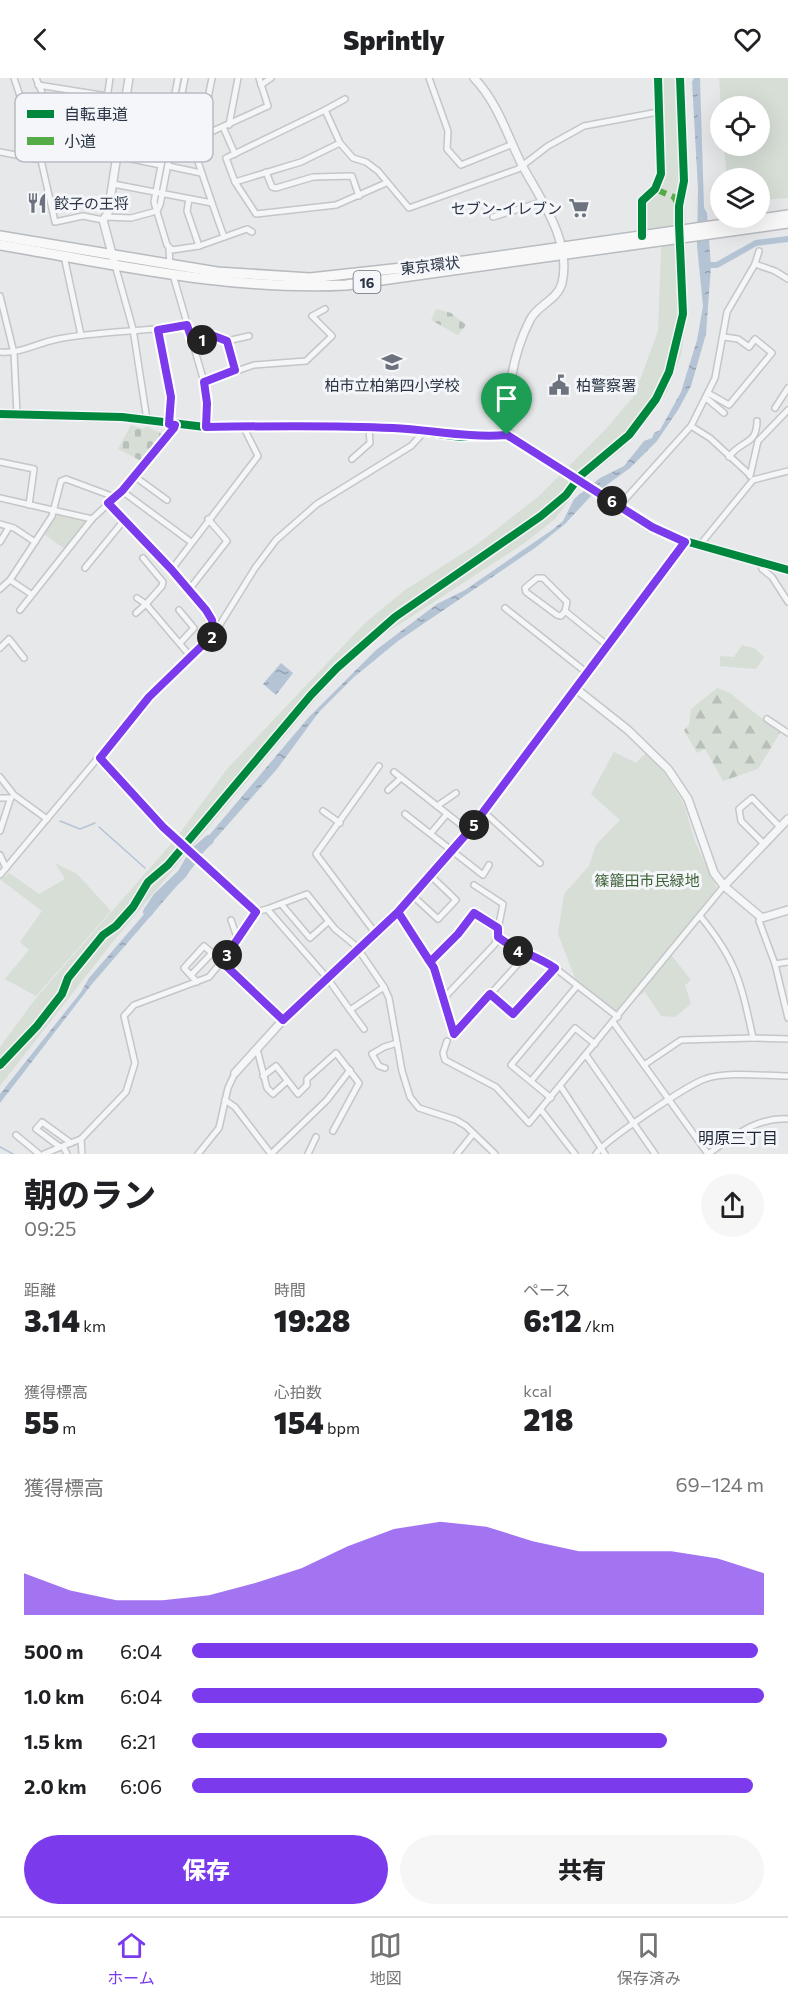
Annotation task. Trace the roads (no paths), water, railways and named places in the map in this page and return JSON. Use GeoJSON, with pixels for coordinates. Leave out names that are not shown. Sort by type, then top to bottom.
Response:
{"type":"FeatureCollection","features":[{"type":"Feature","properties":{"kind":"highway","name":"東京環状"},"geometry":{"type":"LineString","coordinates":[[770,218],[788,215]]}},
{"type":"Feature","properties":{"kind":"highway","name":"東京環状"},"geometry":{"type":"LineString","coordinates":[[770,224],[788,223]]}},
{"type":"Feature","properties":{"kind":"highway","name":"東京環状"},"geometry":{"type":"LineString","coordinates":[[0,245],[64,256],[171,269],[238,283],[310,287],[356,283],[720,228]]}},
{"type":"Feature","properties":{"kind":"highway","name":"東京環状"},"geometry":{"type":"LineString","coordinates":[[561,251],[642,236],[684,234]]}},
{"type":"Feature","properties":{"kind":"highway","name":"東京環状"},"geometry":{"type":"LineString","coordinates":[[0,236],[114,261]]}},
{"type":"Feature","properties":{"kind":"street"},"geometry":{"type":"LineString","coordinates":[[14,78],[19,93]]}},
{"type":"Feature","properties":{"kind":"street"},"geometry":{"type":"LineString","coordinates":[[36,78],[40,93]]}},
{"type":"Feature","properties":{"kind":"street"},"geometry":{"type":"LineString","coordinates":[[108,93],[110,78]]}},
{"type":"Feature","properties":{"kind":"street"},"geometry":{"type":"LineString","coordinates":[[127,93],[129,78]]}},
{"type":"Feature","properties":{"kind":"street"},"geometry":{"type":"LineString","coordinates":[[175,93],[178,78]]}},
{"type":"Feature","properties":{"kind":"street"},"geometry":{"type":"LineString","coordinates":[[176,93],[178,78]]}},
{"type":"Feature","properties":{"kind":"street"},"geometry":{"type":"LineString","coordinates":[[209,93],[212,78]]}},
{"type":"Feature","properties":{"kind":"street"},"geometry":{"type":"LineString","coordinates":[[236,154],[226,126],[238,78]]}},
{"type":"Feature","properties":{"kind":"street"},"geometry":{"type":"LineString","coordinates":[[213,132],[268,106],[259,78]]}},
{"type":"Feature","properties":{"kind":"street"},"geometry":{"type":"LineString","coordinates":[[261,85],[271,78]]}},
{"type":"Feature","properties":{"kind":"street"},"geometry":{"type":"LineString","coordinates":[[429,78],[448,131],[447,149],[461,165],[513,144]]}},
{"type":"Feature","properties":{"kind":"street"},"geometry":{"type":"LineString","coordinates":[[474,78],[495,106],[523,166],[544,201],[561,251],[562,285],[553,299],[540,307],[530,320],[511,369],[507,435]]}},
{"type":"Feature","properties":{"kind":"street"},"geometry":{"type":"LineString","coordinates":[[642,236],[642,201],[655,189],[661,174],[658,78]]}},
{"type":"Feature","properties":{"kind":"street"},"geometry":{"type":"LineString","coordinates":[[38,86],[86,93]]}},
{"type":"Feature","properties":{"kind":"street"},"geometry":{"type":"LineString","coordinates":[[345,99],[226,158],[235,182],[256,214],[336,205],[386,183]]}},
{"type":"Feature","properties":{"kind":"street"},"geometry":{"type":"LineString","coordinates":[[325,110],[340,143],[353,158],[366,162],[378,171],[409,208],[523,166],[548,146],[584,126],[658,112]]}},
{"type":"Feature","properties":{"kind":"street"},"geometry":{"type":"LineString","coordinates":[[235,182],[301,162],[340,143]]}},
{"type":"Feature","properties":{"kind":"street"},"geometry":{"type":"LineString","coordinates":[[0,152],[15,155]]}},
{"type":"Feature","properties":{"kind":"street"},"geometry":{"type":"LineString","coordinates":[[41,162],[55,222],[82,216],[131,218],[157,211]]}},
{"type":"Feature","properties":{"kind":"street"},"geometry":{"type":"LineString","coordinates":[[116,162],[105,218],[133,329],[147,420]]}},
{"type":"Feature","properties":{"kind":"street"},"geometry":{"type":"LineString","coordinates":[[149,162],[201,172]]}},
{"type":"Feature","properties":{"kind":"street"},"geometry":{"type":"LineString","coordinates":[[166,162],[157,211],[169,248],[171,269],[204,382],[207,403],[206,427]]}},
{"type":"Feature","properties":{"kind":"street"},"geometry":{"type":"LineString","coordinates":[[198,162],[224,237]]}},
{"type":"Feature","properties":{"kind":"street"},"geometry":{"type":"LineString","coordinates":[[266,172],[272,187],[276,188],[313,177],[352,176],[359,196]]}},
{"type":"Feature","properties":{"kind":"street"},"geometry":{"type":"LineString","coordinates":[[113,184],[212,203]]}},
{"type":"Feature","properties":{"kind":"street"},"geometry":{"type":"LineString","coordinates":[[189,199],[187,211],[199,246]]}},
{"type":"Feature","properties":{"kind":"street"},"geometry":{"type":"LineString","coordinates":[[493,216],[544,201]]}},
{"type":"Feature","properties":{"kind":"street"},"geometry":{"type":"LineString","coordinates":[[169,248],[199,246],[247,229],[252,232]]}},
{"type":"Feature","properties":{"kind":"street"},"geometry":{"type":"LineString","coordinates":[[619,506],[691,426],[715,378],[728,312],[755,264],[759,251]]}},
{"type":"Feature","properties":{"kind":"street"},"geometry":{"type":"LineString","coordinates":[[64,256],[81,335]]}},
{"type":"Feature","properties":{"kind":"street"},"geometry":{"type":"LineString","coordinates":[[755,264],[775,271],[788,279]]}},
{"type":"Feature","properties":{"kind":"street"},"geometry":{"type":"LineString","coordinates":[[0,296],[14,353],[17,414]]}},
{"type":"Feature","properties":{"kind":"street"},"geometry":{"type":"LineString","coordinates":[[204,382],[235,370],[265,363],[306,361],[332,336],[312,316],[325,309]]}},
{"type":"Feature","properties":{"kind":"street"},"geometry":{"type":"LineString","coordinates":[[0,352],[14,353],[55,339],[81,335],[133,329],[158,330],[187,325]]}},
{"type":"Feature","properties":{"kind":"street"},"geometry":{"type":"LineString","coordinates":[[20,610],[92,519],[134,477],[172,424],[171,397],[158,330]]}},
{"type":"Feature","properties":{"kind":"street"},"geometry":{"type":"LineString","coordinates":[[193,343],[214,336],[227,341],[249,336]]}},
{"type":"Feature","properties":{"kind":"street"},"geometry":{"type":"LineString","coordinates":[[707,396],[729,405],[772,353],[755,339],[749,347],[738,339],[724,337]]}},
{"type":"Feature","properties":{"kind":"street"},"geometry":{"type":"LineString","coordinates":[[227,341],[235,370]]}},
{"type":"Feature","properties":{"kind":"street"},"geometry":{"type":"LineString","coordinates":[[775,408],[788,388]]}},
{"type":"Feature","properties":{"kind":"street"},"geometry":{"type":"LineString","coordinates":[[707,396],[724,413]]}},
{"type":"Feature","properties":{"kind":"street"},"geometry":{"type":"LineString","coordinates":[[749,474],[758,441],[788,410]]}},
{"type":"Feature","properties":{"kind":"street"},"geometry":{"type":"LineString","coordinates":[[0,414],[102,416],[206,427],[369,428],[461,437],[507,435],[663,533],[685,542],[788,570]]}},
{"type":"Feature","properties":{"kind":"street"},"geometry":{"type":"LineString","coordinates":[[729,458],[738,446],[752,440],[757,421]]}},
{"type":"Feature","properties":{"kind":"street"},"geometry":{"type":"LineString","coordinates":[[171,569],[258,456],[243,426]]}},
{"type":"Feature","properties":{"kind":"street"},"geometry":{"type":"LineString","coordinates":[[691,426],[710,438],[753,480]]}},
{"type":"Feature","properties":{"kind":"street"},"geometry":{"type":"LineString","coordinates":[[352,459],[370,443],[369,428]]}},
{"type":"Feature","properties":{"kind":"street"},"geometry":{"type":"LineString","coordinates":[[0,875],[149,697],[214,634],[255,568],[286,529],[317,504],[411,446],[424,432]]}},
{"type":"Feature","properties":{"kind":"street"},"geometry":{"type":"LineString","coordinates":[[0,462],[34,469],[29,505]]}},
{"type":"Feature","properties":{"kind":"street"},"geometry":{"type":"LineString","coordinates":[[699,546],[753,480],[788,471]]}},
{"type":"Feature","properties":{"kind":"street"},"geometry":{"type":"LineString","coordinates":[[134,477],[167,500]]}},
{"type":"Feature","properties":{"kind":"street"},"geometry":{"type":"LineString","coordinates":[[0,589],[10,580],[52,516],[51,510],[61,481],[66,479],[109,495],[125,519],[206,610],[212,620],[214,634]]}},
{"type":"Feature","properties":{"kind":"street"},"geometry":{"type":"LineString","coordinates":[[122,491],[191,542]]}},
{"type":"Feature","properties":{"kind":"street"},"geometry":{"type":"LineString","coordinates":[[0,498],[92,519]]}},
{"type":"Feature","properties":{"kind":"street"},"geometry":{"type":"LineString","coordinates":[[85,568],[125,519]]}},
{"type":"Feature","properties":{"kind":"street"},"geometry":{"type":"LineString","coordinates":[[188,591],[226,541],[208,519]]}},
{"type":"Feature","properties":{"kind":"street"},"geometry":{"type":"LineString","coordinates":[[0,524],[35,542]]}},
{"type":"Feature","properties":{"kind":"street"},"geometry":{"type":"LineString","coordinates":[[0,542],[9,527]]}},
{"type":"Feature","properties":{"kind":"street"},"geometry":{"type":"LineString","coordinates":[[198,1154],[219,1128],[225,1100],[235,1073],[283,1020],[376,934],[431,876],[484,812],[685,542]]}},
{"type":"Feature","properties":{"kind":"street"},"geometry":{"type":"LineString","coordinates":[[136,613],[163,582],[142,558]]}},
{"type":"Feature","properties":{"kind":"street"},"geometry":{"type":"LineString","coordinates":[[761,563],[762,569],[772,577],[788,602]]}},
{"type":"Feature","properties":{"kind":"street"},"geometry":{"type":"LineString","coordinates":[[537,578],[543,578],[567,602],[565,611],[561,616],[557,615],[526,592],[525,588],[537,578]]}},
{"type":"Feature","properties":{"kind":"street"},"geometry":{"type":"LineString","coordinates":[[10,580],[31,594]]}},
{"type":"Feature","properties":{"kind":"street"},"geometry":{"type":"LineString","coordinates":[[137,598],[146,604],[191,657]]}},
{"type":"Feature","properties":{"kind":"street"},"geometry":{"type":"LineString","coordinates":[[505,608],[586,673]]}},
{"type":"Feature","properties":{"kind":"street"},"geometry":{"type":"LineString","coordinates":[[179,610],[194,628],[180,644]]}},
{"type":"Feature","properties":{"kind":"street"},"geometry":{"type":"LineString","coordinates":[[565,611],[607,645]]}},
{"type":"Feature","properties":{"kind":"street"},"geometry":{"type":"LineString","coordinates":[[0,648],[9,639],[24,658]]}},
{"type":"Feature","properties":{"kind":"street"},"geometry":{"type":"LineString","coordinates":[[575,688],[628,730],[677,781],[693,812],[714,873],[724,886],[760,917]]}},
{"type":"Feature","properties":{"kind":"street"},"geometry":{"type":"LineString","coordinates":[[767,719],[788,733]]}},
{"type":"Feature","properties":{"kind":"street"},"geometry":{"type":"LineString","coordinates":[[100,758],[163,827],[256,912]]}},
{"type":"Feature","properties":{"kind":"street"},"geometry":{"type":"LineString","coordinates":[[376,934],[316,854],[379,766]]}},
{"type":"Feature","properties":{"kind":"street"},"geometry":{"type":"LineString","coordinates":[[394,772],[469,831]]}},
{"type":"Feature","properties":{"kind":"street"},"geometry":{"type":"LineString","coordinates":[[0,777],[12,797],[47,819]]}},
{"type":"Feature","properties":{"kind":"street"},"geometry":{"type":"LineString","coordinates":[[388,790],[401,778]]}},
{"type":"Feature","properties":{"kind":"street"},"geometry":{"type":"LineString","coordinates":[[437,806],[456,793]]}},
{"type":"Feature","properties":{"kind":"street"},"geometry":{"type":"LineString","coordinates":[[0,798],[12,797]]}},
{"type":"Feature","properties":{"kind":"street"},"geometry":{"type":"LineString","coordinates":[[0,831],[12,797]]}},
{"type":"Feature","properties":{"kind":"street"},"geometry":{"type":"LineString","coordinates":[[764,844],[741,821],[739,809],[752,798],[780,827]]}},
{"type":"Feature","properties":{"kind":"street"},"geometry":{"type":"LineString","coordinates":[[323,811],[340,823]]}},
{"type":"Feature","properties":{"kind":"street"},"geometry":{"type":"LineString","coordinates":[[484,812],[540,863]]}},
{"type":"Feature","properties":{"kind":"street"},"geometry":{"type":"LineString","coordinates":[[405,814],[483,875],[489,865]]}},
{"type":"Feature","properties":{"kind":"street"},"geometry":{"type":"LineString","coordinates":[[431,833],[447,814]]}},
{"type":"Feature","properties":{"kind":"street"},"geometry":{"type":"LineString","coordinates":[[447,1041],[443,1053],[445,1060],[496,1087],[529,1123],[561,1087],[724,886],[788,819]]}},
{"type":"Feature","properties":{"kind":"street"},"geometry":{"type":"LineString","coordinates":[[0,855],[6,868]]}},
{"type":"Feature","properties":{"kind":"street"},"geometry":{"type":"LineString","coordinates":[[413,896],[438,919],[456,900],[431,876]]}},
{"type":"Feature","properties":{"kind":"street"},"geometry":{"type":"LineString","coordinates":[[444,998],[495,944],[498,937],[503,904],[474,885]]}},
{"type":"Feature","properties":{"kind":"street"},"geometry":{"type":"LineString","coordinates":[[44,1154],[81,1139],[126,1092],[135,1063],[124,1017],[134,1005],[209,977],[238,940],[256,912],[282,905],[307,894],[328,922],[358,950],[384,987],[389,998],[410,1097],[419,1108],[456,1120],[495,1154]]}},
{"type":"Feature","properties":{"kind":"street"},"geometry":{"type":"LineString","coordinates":[[282,905],[310,938],[328,922]]}},
{"type":"Feature","properties":{"kind":"street"},"geometry":{"type":"LineString","coordinates":[[267,909],[328,979],[364,1029]]}},
{"type":"Feature","properties":{"kind":"street"},"geometry":{"type":"LineString","coordinates":[[760,917],[788,910]]}},
{"type":"Feature","properties":{"kind":"street"},"geometry":{"type":"LineString","coordinates":[[398,912],[430,962],[444,998],[454,1034],[528,952]]}},
{"type":"Feature","properties":{"kind":"street"},"geometry":{"type":"LineString","coordinates":[[430,962],[458,934],[474,913],[498,928]]}},
{"type":"Feature","properties":{"kind":"street"},"geometry":{"type":"LineString","coordinates":[[700,916],[726,950],[740,977],[753,1038]]}},
{"type":"Feature","properties":{"kind":"street"},"geometry":{"type":"LineString","coordinates":[[760,917],[759,921],[775,964],[788,1018]]}},
{"type":"Feature","properties":{"kind":"street"},"geometry":{"type":"LineString","coordinates":[[231,920],[238,940]]}},
{"type":"Feature","properties":{"kind":"street"},"geometry":{"type":"LineString","coordinates":[[498,937],[516,951],[528,952],[555,968],[616,1019],[644,1065],[708,1154],[753,1124],[775,1119],[788,1119]]}},
{"type":"Feature","properties":{"kind":"street"},"geometry":{"type":"LineString","coordinates":[[191,975],[212,953],[204,946],[184,968],[197,982]]}},
{"type":"Feature","properties":{"kind":"street"},"geometry":{"type":"LineString","coordinates":[[222,962],[283,1020]]}},
{"type":"Feature","properties":{"kind":"street"},"geometry":{"type":"LineString","coordinates":[[775,964],[788,962]]}},
{"type":"Feature","properties":{"kind":"street"},"geometry":{"type":"LineString","coordinates":[[490,994],[513,1014],[555,968]]}},
{"type":"Feature","properties":{"kind":"street"},"geometry":{"type":"LineString","coordinates":[[551,1098],[511,1065],[577,986]]}},
{"type":"Feature","properties":{"kind":"street"},"geometry":{"type":"LineString","coordinates":[[350,1010],[384,987]]}},
{"type":"Feature","properties":{"kind":"street"},"geometry":{"type":"LineString","coordinates":[[531,1081],[576,1028],[595,1044]]}},
{"type":"Feature","properties":{"kind":"street"},"geometry":{"type":"LineString","coordinates":[[644,1065],[681,1040],[788,1039]]}},
{"type":"Feature","properties":{"kind":"street"},"geometry":{"type":"LineString","coordinates":[[385,1068],[379,1066],[372,1054],[397,1043]]}},
{"type":"Feature","properties":{"kind":"street"},"geometry":{"type":"LineString","coordinates":[[257,1048],[267,1088],[273,1094],[286,1082]]}},
{"type":"Feature","properties":{"kind":"street"},"geometry":{"type":"LineString","coordinates":[[264,1076],[276,1066],[286,1082],[298,1094],[307,1085],[307,1079],[336,1053],[359,1083],[333,1131]]}},
{"type":"Feature","properties":{"kind":"street"},"geometry":{"type":"LineString","coordinates":[[586,1055],[656,1154]]}},
{"type":"Feature","properties":{"kind":"street"},"geometry":{"type":"LineString","coordinates":[[225,1100],[235,1107],[271,1154],[327,1100],[350,1070]]}},
{"type":"Feature","properties":{"kind":"street"},"geometry":{"type":"LineString","coordinates":[[596,1154],[600,1147],[706,1078],[788,1076]]}},
{"type":"Feature","properties":{"kind":"street"},"geometry":{"type":"LineString","coordinates":[[561,1087],[605,1154]]}},
{"type":"Feature","properties":{"kind":"street"},"geometry":{"type":"LineString","coordinates":[[541,1110],[575,1154]]}},
{"type":"Feature","properties":{"kind":"street"},"geometry":{"type":"LineString","coordinates":[[67,1154],[36,1129],[42,1122],[71,1143]]}},
{"type":"Feature","properties":{"kind":"street"},"geometry":{"type":"LineString","coordinates":[[457,1154],[473,1134]]}},
{"type":"Feature","properties":{"kind":"street"},"geometry":{"type":"LineString","coordinates":[[16,1135],[39,1154]]}},
{"type":"Feature","properties":{"kind":"street"},"geometry":{"type":"LineString","coordinates":[[308,1154],[316,1137]]}},
{"type":"Feature","properties":{"kind":"street"},"geometry":{"type":"LineString","coordinates":[[81,1139],[82,1154]]}},
{"type":"Feature","properties":{"kind":"water"},"geometry":{"type":"Polygon","coordinates":[[[694,78],[700,78],[704,208],[707,213],[711,266],[706,334],[691,386],[678,410],[657,441],[630,468],[590,497],[565,524],[535,548],[398,641],[354,677],[319,712],[277,769],[201,855],[195,852],[309,717],[376,650],[437,604],[465,590],[552,530],[563,521],[574,499],[600,478],[624,466],[644,441],[652,438],[654,433],[660,430],[681,392],[697,340],[703,306],[697,246],[698,189],[692,82],[694,78]]]}},
{"type":"Feature","properties":{"kind":"water"},"geometry":{"type":"Polygon","coordinates":[[[281,663],[293,673],[276,695],[263,684],[281,663]]]}},
{"type":"Feature","properties":{"kind":"water"},"geometry":{"type":"Polygon","coordinates":[[[191,860],[195,864],[193,867],[92,984],[0,1103],[0,1094],[81,992],[89,978],[191,860]]]}},
{"type":"Feature","properties":{"kind":"waterway"},"geometry":{"type":"LineString","coordinates":[[704,265],[717,265],[756,243],[788,239]]}},
{"type":"Feature","properties":{"kind":"waterway"},"geometry":{"type":"LineString","coordinates":[[60,821],[80,829],[95,823]]}},
{"type":"Feature","properties":{"kind":"waterway"},"geometry":{"type":"LineString","coordinates":[[99,827],[145,868]]}},
{"type":"Feature","properties":{"kind":"waterway"},"geometry":{"type":"LineString","coordinates":[[148,912],[158,897],[182,874],[195,852],[209,840]]}},
{"type":"Feature","properties":{"kind":"waterway"},"geometry":{"type":"LineString","coordinates":[[0,1147],[13,1154]]}},
{"type":"Feature","properties":{"kind":"place","name":"餃子の王将"},"geometry":{"type":"Point","coordinates":[37,203]}},
{"type":"Feature","properties":{"kind":"place","name":"セブン-イレブン"},"geometry":{"type":"Point","coordinates":[579,208]}},
{"type":"Feature","properties":{"kind":"place","name":"柏市立柏第四小学校"},"geometry":{"type":"Point","coordinates":[392,362]}},
{"type":"Feature","properties":{"kind":"place","name":"柏警察署"},"geometry":{"type":"Point","coordinates":[559,385]}},
{"type":"Feature","properties":{"kind":"district","name":"明原三丁目"},"geometry":{"type":"Point","coordinates":[738,1137]}},
{"type":"Feature","properties":{"kind":"park label","name":"篠籠田市民緑地"},"geometry":{"type":"Point","coordinates":[647,880]}}]}
